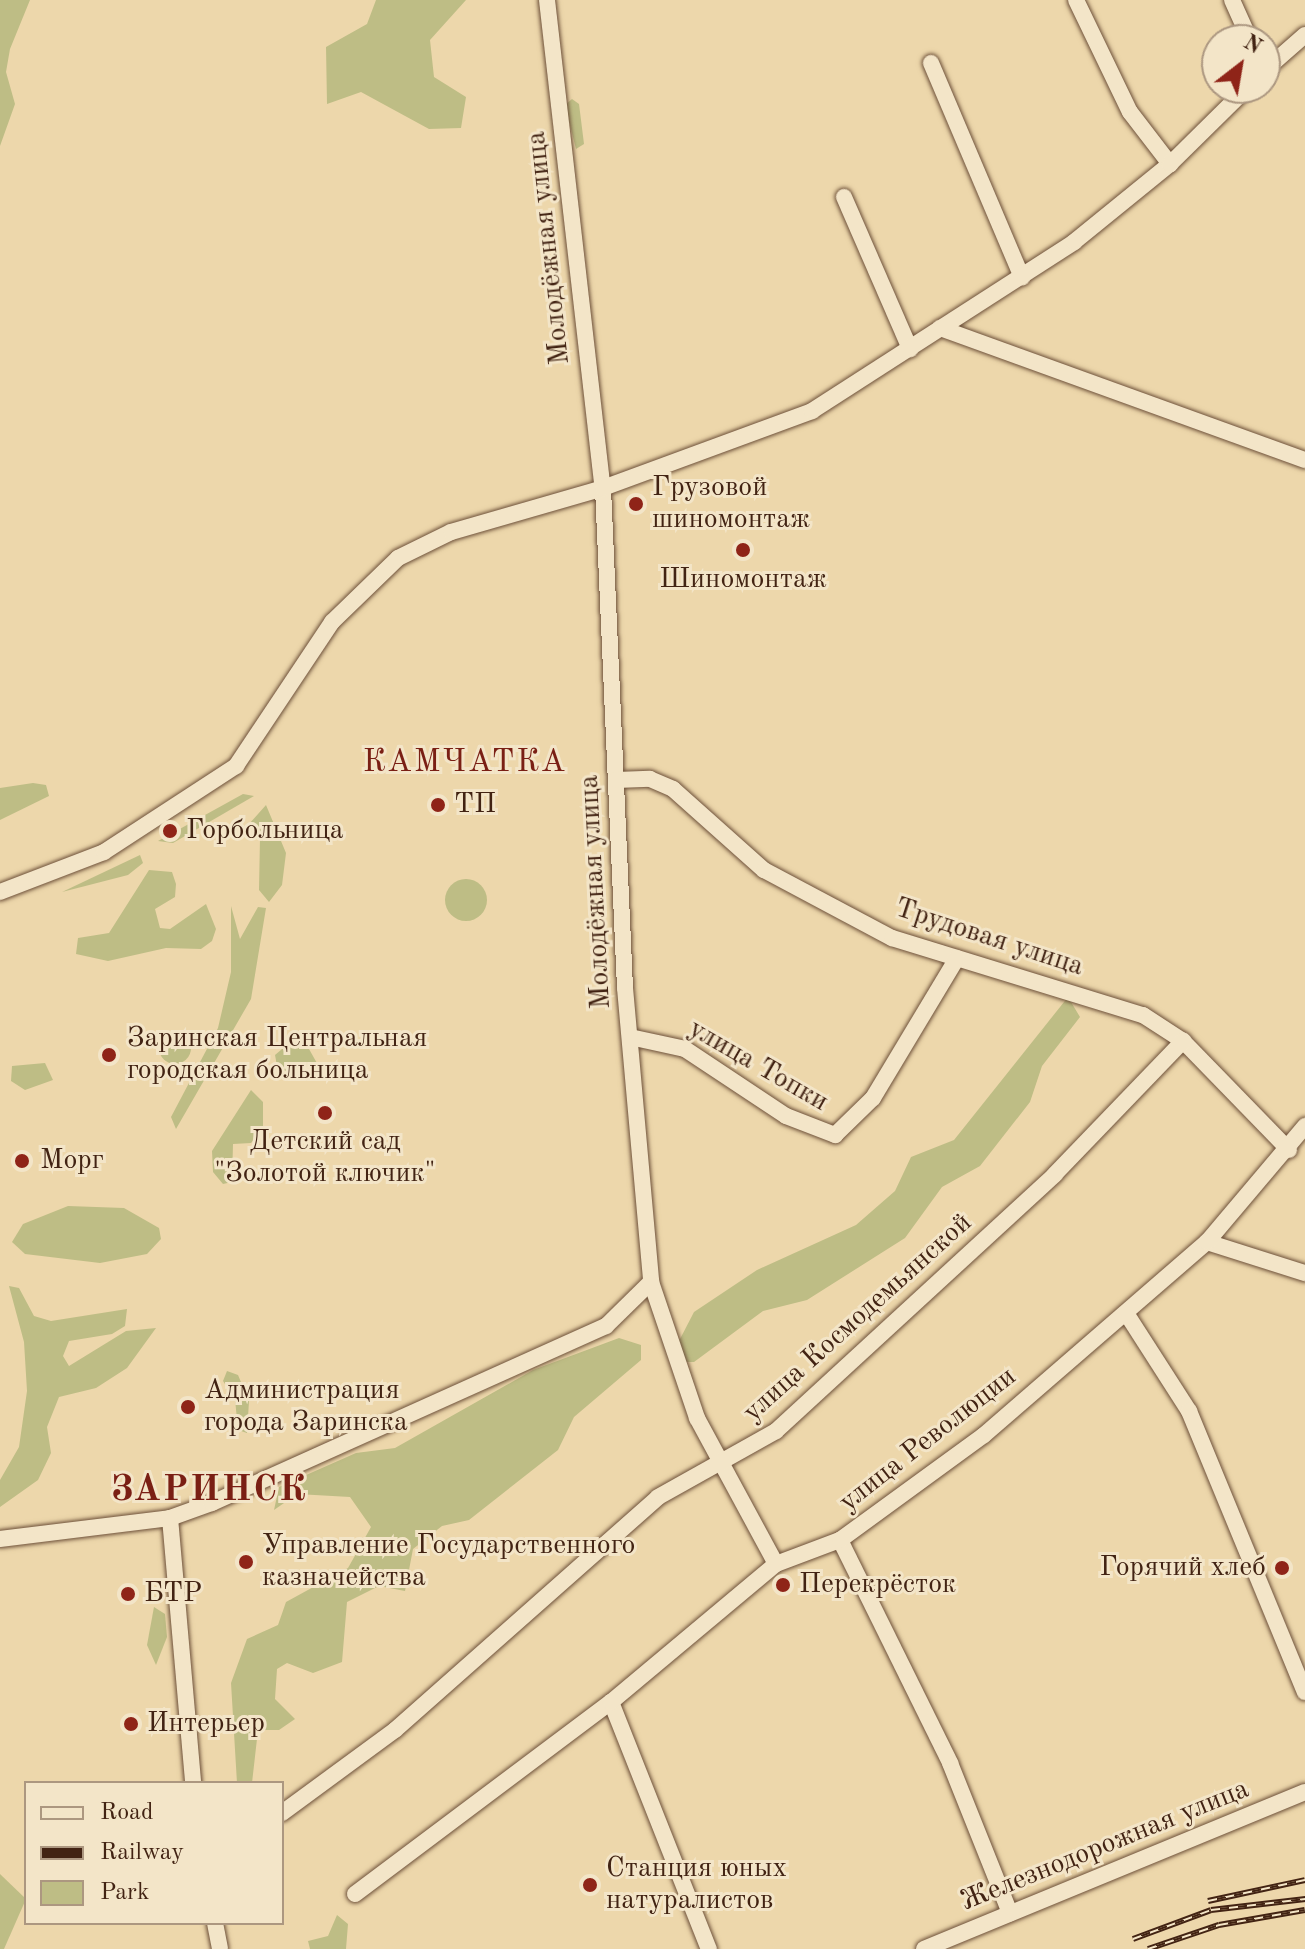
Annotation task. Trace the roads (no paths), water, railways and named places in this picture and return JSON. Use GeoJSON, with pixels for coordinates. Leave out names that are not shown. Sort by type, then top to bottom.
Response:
{"type":"FeatureCollection","features":[{"type":"Feature","properties":{"kind":"street","name":"Молодёжная улица"},"geometry":{"type":"LineString","coordinates":[[547,0],[603,488],[630,1037],[651,1282],[720,1468],[776,1564]]}},
{"type":"Feature","properties":{"kind":"street"},"geometry":{"type":"LineString","coordinates":[[1076,0],[1130,112],[1170,164]]}},
{"type":"Feature","properties":{"kind":"street"},"geometry":{"type":"LineString","coordinates":[[1232,0],[1243,24]]}},
{"type":"Feature","properties":{"kind":"street"},"geometry":{"type":"LineString","coordinates":[[1281,56],[1305,35]]}},
{"type":"Feature","properties":{"kind":"street"},"geometry":{"type":"LineString","coordinates":[[931,63],[1022,277]]}},
{"type":"Feature","properties":{"kind":"street"},"geometry":{"type":"LineString","coordinates":[[0,892],[104,852],[227,773],[332,622],[398,558],[451,532],[603,488],[812,411],[1022,277],[1170,164],[1231,104]]}},
{"type":"Feature","properties":{"kind":"street"},"geometry":{"type":"LineString","coordinates":[[844,197],[910,349]]}},
{"type":"Feature","properties":{"kind":"street"},"geometry":{"type":"LineString","coordinates":[[940,328],[1305,460]]}},
{"type":"Feature","properties":{"kind":"street","name":"Трудовая улица"},"geometry":{"type":"LineString","coordinates":[[616,780],[650,779],[673,789],[790,887],[892,938],[1143,1015],[1183,1041],[1289,1150]]}},
{"type":"Feature","properties":{"kind":"street","name":"улица Топки"},"geometry":{"type":"LineString","coordinates":[[630,1037],[685,1049],[786,1116],[835,1135],[873,1098],[957,958]]}},
{"type":"Feature","properties":{"kind":"street","name":"улица Космодемьянской"},"geometry":{"type":"LineString","coordinates":[[284,1812],[392,1733],[641,1511],[720,1468],[776,1431],[893,1328],[1183,1041]]}},
{"type":"Feature","properties":{"kind":"street","name":"улица Революции"},"geometry":{"type":"LineString","coordinates":[[355,1894],[611,1702],[776,1564],[840,1540],[984,1435],[1207,1242],[1289,1150],[1305,1126]]}},
{"type":"Feature","properties":{"kind":"street"},"geometry":{"type":"LineString","coordinates":[[1207,1242],[1305,1273]]}},
{"type":"Feature","properties":{"kind":"street"},"geometry":{"type":"LineString","coordinates":[[0,1539],[170,1518],[606,1326],[651,1282]]}},
{"type":"Feature","properties":{"kind":"street"},"geometry":{"type":"LineString","coordinates":[[1126,1313],[1189,1411],[1305,1692]]}},
{"type":"Feature","properties":{"kind":"street"},"geometry":{"type":"LineString","coordinates":[[170,1518],[193,1781]]}},
{"type":"Feature","properties":{"kind":"street"},"geometry":{"type":"LineString","coordinates":[[840,1540],[961,1788],[1010,1913]]}},
{"type":"Feature","properties":{"kind":"street"},"geometry":{"type":"LineString","coordinates":[[611,1702],[709,1949]]}},
{"type":"Feature","properties":{"kind":"street","name":"Железнодорожная улица"},"geometry":{"type":"LineString","coordinates":[[924,1949],[1305,1792]]}},
{"type":"Feature","properties":{"kind":"street"},"geometry":{"type":"LineString","coordinates":[[215,1925],[220,1949]]}},
{"type":"Feature","properties":{"kind":"railway"},"geometry":{"type":"LineString","coordinates":[[1208,1901],[1305,1880]]}},
{"type":"Feature","properties":{"kind":"railway"},"geometry":{"type":"LineString","coordinates":[[1133,1939],[1211,1910],[1305,1899]]}},
{"type":"Feature","properties":{"kind":"railway"},"geometry":{"type":"LineString","coordinates":[[1148,1949],[1219,1925],[1305,1910]]}},
{"type":"Feature","properties":{"kind":"place","name":"Грузовой шиномонтаж"},"geometry":{"type":"Point","coordinates":[636,504]}},
{"type":"Feature","properties":{"kind":"place","name":"Шиномонтаж"},"geometry":{"type":"Point","coordinates":[743,550]}},
{"type":"Feature","properties":{"kind":"place","name":"ТП"},"geometry":{"type":"Point","coordinates":[438,805]}},
{"type":"Feature","properties":{"kind":"place","name":"Горбольница"},"geometry":{"type":"Point","coordinates":[170,831]}},
{"type":"Feature","properties":{"kind":"place","name":"Заринская Центральная городская больница"},"geometry":{"type":"Point","coordinates":[109,1055]}},
{"type":"Feature","properties":{"kind":"place","name":"Детский сад \"Золотой ключик\""},"geometry":{"type":"Point","coordinates":[325,1113]}},
{"type":"Feature","properties":{"kind":"place","name":"Морг"},"geometry":{"type":"Point","coordinates":[22,1161]}},
{"type":"Feature","properties":{"kind":"place","name":"Администрация города Заринска"},"geometry":{"type":"Point","coordinates":[188,1407]}},
{"type":"Feature","properties":{"kind":"place","name":"Управление Государственного казначейства"},"geometry":{"type":"Point","coordinates":[246,1562]}},
{"type":"Feature","properties":{"kind":"place","name":"Горячий хлеб"},"geometry":{"type":"Point","coordinates":[1282,1568]}},
{"type":"Feature","properties":{"kind":"place","name":"Перекрёсток"},"geometry":{"type":"Point","coordinates":[783,1585]}},
{"type":"Feature","properties":{"kind":"place","name":"БТР"},"geometry":{"type":"Point","coordinates":[128,1594]}},
{"type":"Feature","properties":{"kind":"place","name":"Интерьер"},"geometry":{"type":"Point","coordinates":[131,1724]}},
{"type":"Feature","properties":{"kind":"place","name":"Станция юных натуралистов"},"geometry":{"type":"Point","coordinates":[590,1885]}},
{"type":"Feature","properties":{"kind":"district","name":"КАМЧАТКА"},"geometry":{"type":"Point","coordinates":[465,763]}},
{"type":"Feature","properties":{"kind":"district","name":"ЗАРИНСК"},"geometry":{"type":"Point","coordinates":[209,1492]}}]}
